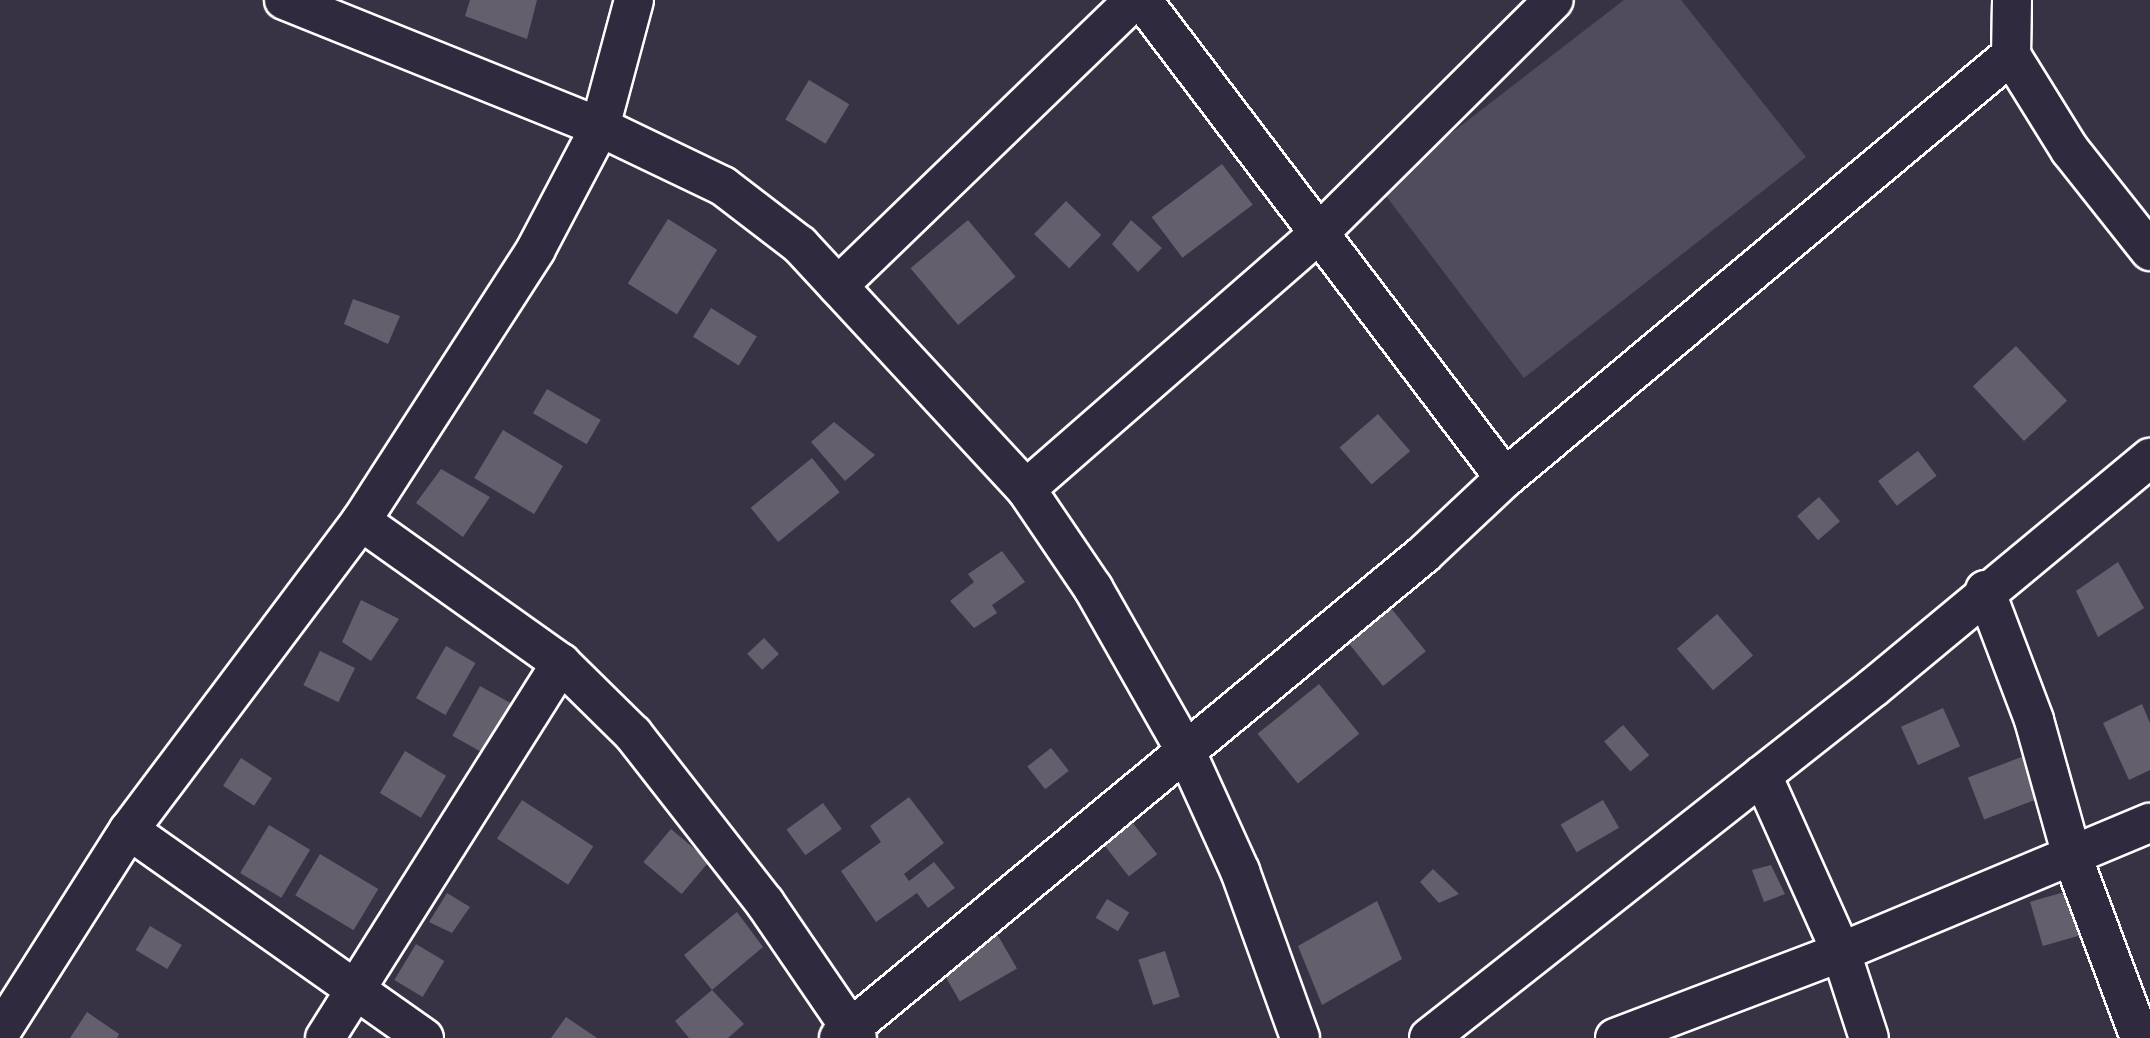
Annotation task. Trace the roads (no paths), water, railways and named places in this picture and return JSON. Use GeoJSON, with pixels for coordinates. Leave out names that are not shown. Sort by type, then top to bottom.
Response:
{"type":"FeatureCollection","features":[{"type":"Feature","properties":{"kind":"street"},"geometry":{"type":"LineString","coordinates":[[284,0],[600,127],[723,186],[800,245],[1026,489],[1093,588],[1186,752],[1240,871],[1300,1038]]}},
{"type":"Feature","properties":{"kind":"street"},"geometry":{"type":"LineString","coordinates":[[0,1033],[129,830],[361,522],[536,249],[600,127],[634,0]]}},
{"type":"Feature","properties":{"kind":"street"},"geometry":{"type":"LineString","coordinates":[[838,286],[1134,0]]}},
{"type":"Feature","properties":{"kind":"street"},"geometry":{"type":"LineString","coordinates":[[1142,0],[1505,478]]}},
{"type":"Feature","properties":{"kind":"street"},"geometry":{"type":"LineString","coordinates":[[1026,489],[1318,234],[1554,0]]}},
{"type":"Feature","properties":{"kind":"street"},"geometry":{"type":"LineString","coordinates":[[2012,0],[2011,55],[2070,150],[2150,251]]}},
{"type":"Feature","properties":{"kind":"street"},"geometry":{"type":"LineString","coordinates":[[361,522],[561,663],[633,734],[701,818],[849,1035],[1424,554],[1505,478],[2011,55]]}},
{"type":"Feature","properties":{"kind":"street"},"geometry":{"type":"LineString","coordinates":[[1429,1038],[1762,775],[1985,590],[2150,458]]}},
{"type":"Feature","properties":{"kind":"street"},"geometry":{"type":"LineString","coordinates":[[1985,590],[2034,720],[2072,856],[2140,1038]]}},
{"type":"Feature","properties":{"kind":"street"},"geometry":{"type":"LineString","coordinates":[[325,1038],[561,663]]}},
{"type":"Feature","properties":{"kind":"street"},"geometry":{"type":"LineString","coordinates":[[1762,775],[1841,952],[1869,1038]]}},
{"type":"Feature","properties":{"kind":"street"},"geometry":{"type":"LineString","coordinates":[[1615,1038],[1841,952],[2150,823]]}},
{"type":"Feature","properties":{"kind":"street"},"geometry":{"type":"LineString","coordinates":[[129,830],[424,1038]]}}]}
